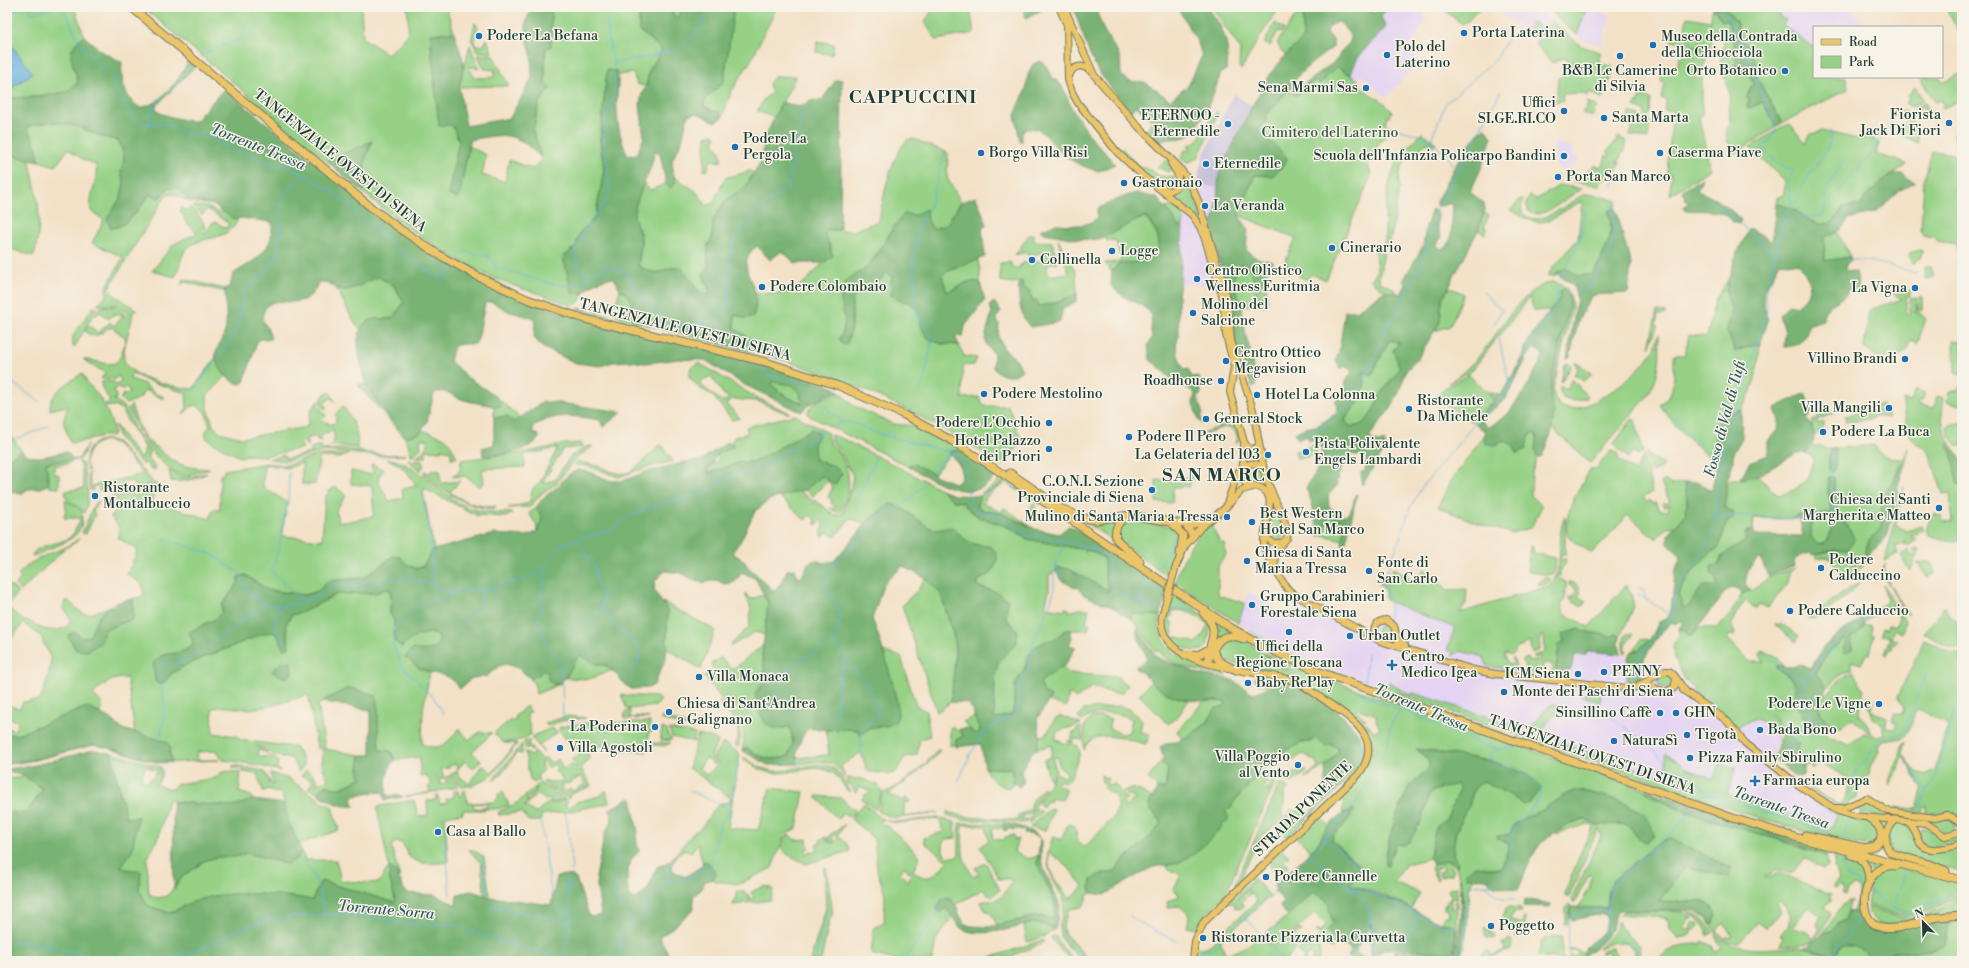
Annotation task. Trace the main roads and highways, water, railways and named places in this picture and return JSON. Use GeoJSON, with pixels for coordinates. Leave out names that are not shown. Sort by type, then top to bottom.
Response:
{"type":"FeatureCollection","features":[{"type":"Feature","properties":{"kind":"highway","name":"TANGENZIALE OVEST DI SIENA"},"geometry":{"type":"LineString","coordinates":[[131,7],[372,208],[430,250],[467,271],[502,288],[557,310],[604,324],[766,362],[829,382],[877,402],[926,426],[968,451],[1228,626],[1263,646],[1305,666],[1358,687],[1736,819],[1946,874],[1962,880]]}},
{"type":"Feature","properties":{"kind":"highway","name":"TANGENZIALE OVEST DI SIENA"},"geometry":{"type":"LineString","coordinates":[[138,7],[374,204],[431,245],[478,272],[521,292],[582,313],[770,358],[850,386],[906,411],[951,435],[1179,588],[1252,634],[1332,673],[1801,836]]}},
{"type":"Feature","properties":{"kind":"highway"},"geometry":{"type":"LineString","coordinates":[[1063,509],[1093,520],[1133,515],[1186,525],[1210,519]]}},
{"type":"Feature","properties":{"kind":"highway"},"geometry":{"type":"LineString","coordinates":[[1133,515],[1119,522],[1115,535],[1119,543],[1140,561]]}},
{"type":"Feature","properties":{"kind":"highway"},"geometry":{"type":"LineString","coordinates":[[1173,523],[1182,533],[1193,536]]}},
{"type":"Feature","properties":{"kind":"highway"},"geometry":{"type":"LineString","coordinates":[[1186,525],[1193,536]]}},
{"type":"Feature","properties":{"kind":"highway"},"geometry":{"type":"LineString","coordinates":[[1180,555],[1183,543],[1182,533]]}},
{"type":"Feature","properties":{"kind":"highway"},"geometry":{"type":"LineString","coordinates":[[1182,596],[1209,620],[1214,630],[1215,640],[1210,651],[1208,662]]}},
{"type":"Feature","properties":{"kind":"highway"},"geometry":{"type":"LineString","coordinates":[[1215,640],[1235,636],[1263,646]]}},
{"type":"Feature","properties":{"kind":"highway"},"geometry":{"type":"LineString","coordinates":[[1185,655],[1200,654],[1210,651]]}},
{"type":"Feature","properties":{"kind":"highway"},"geometry":{"type":"LineString","coordinates":[[1210,651],[1219,660],[1236,670]]}},
{"type":"Feature","properties":{"kind":"highway"},"geometry":{"type":"LineString","coordinates":[[1869,818],[1880,828],[1883,841],[1894,855],[1932,865],[1946,874]]}},
{"type":"Feature","properties":{"kind":"highway"},"geometry":{"type":"LineString","coordinates":[[1801,836],[1866,848],[1876,846],[1883,841],[1895,820]]}},
{"type":"Feature","properties":{"kind":"highway"},"geometry":{"type":"LineString","coordinates":[[1801,836],[1818,846],[1859,858],[1867,868],[1869,884],[1865,908],[1872,922],[1879,926],[1887,928],[1960,915]]}},
{"type":"Feature","properties":{"kind":"highway"},"geometry":{"type":"LineString","coordinates":[[1869,884],[1877,870],[1889,866],[1946,874]]}},
{"type":"Feature","properties":{"kind":"highway","name":"TANGENZIALE OVEST DI SIENA"},"geometry":{"type":"LineString","coordinates":[[1946,874],[1962,876]]}},
{"type":"Feature","properties":{"kind":"main road"},"geometry":{"type":"LineString","coordinates":[[1059,7],[1067,25],[1068,80],[1074,96],[1102,135],[1117,152],[1146,179],[1192,215],[1198,222],[1205,239],[1223,303],[1226,335],[1234,366],[1230,394],[1244,442],[1244,458],[1241,473],[1244,483],[1265,491],[1269,498],[1264,538],[1266,553],[1283,583],[1291,592],[1386,642],[1440,660],[1488,673],[1626,688],[1649,686],[1668,691],[1674,688],[1686,692]]}},
{"type":"Feature","properties":{"kind":"main road"},"geometry":{"type":"LineString","coordinates":[[1064,7],[1092,72]]}},
{"type":"Feature","properties":{"kind":"main road"},"geometry":{"type":"LineString","coordinates":[[1068,80],[1072,71],[1076,67],[1083,66],[1092,72],[1138,126],[1186,176],[1199,203],[1224,287],[1232,341],[1253,410],[1267,482],[1288,528],[1288,536],[1274,553],[1273,559],[1276,570]]}},
{"type":"Feature","properties":{"kind":"main road"},"geometry":{"type":"LineString","coordinates":[[1146,179],[1168,190],[1177,187],[1178,180],[1176,170],[1163,151]]}},
{"type":"Feature","properties":{"kind":"main road"},"geometry":{"type":"LineString","coordinates":[[1231,383],[1237,377],[1244,380]]}},
{"type":"Feature","properties":{"kind":"main road"},"geometry":{"type":"LineString","coordinates":[[1226,507],[1240,464],[1242,435]]}},
{"type":"Feature","properties":{"kind":"main road"},"geometry":{"type":"LineString","coordinates":[[1244,442],[1248,448],[1253,449],[1258,446],[1259,442]]}},
{"type":"Feature","properties":{"kind":"main road"},"geometry":{"type":"LineString","coordinates":[[1235,483],[1246,465],[1252,463],[1258,464],[1264,471]]}},
{"type":"Feature","properties":{"kind":"main road","name":"STRADA PONENTE"},"geometry":{"type":"LineString","coordinates":[[1193,961],[1195,938],[1206,919],[1358,775],[1368,754],[1368,742],[1360,726],[1345,714],[1304,687],[1284,678],[1236,670],[1185,655],[1172,647],[1166,639],[1162,627],[1162,616],[1180,555],[1193,536],[1210,519],[1226,507],[1242,490],[1256,487]]}},
{"type":"Feature","properties":{"kind":"main road"},"geometry":{"type":"LineString","coordinates":[[1266,530],[1267,538],[1271,542],[1277,544],[1284,542]]}},
{"type":"Feature","properties":{"kind":"main road"},"geometry":{"type":"LineString","coordinates":[[1266,553],[1274,553]]}},
{"type":"Feature","properties":{"kind":"main road"},"geometry":{"type":"LineString","coordinates":[[1362,630],[1374,628],[1379,622],[1386,620],[1392,623],[1397,640],[1404,644],[1494,670],[1634,685],[1645,683],[1661,671],[1668,670],[1674,674],[1676,680],[1686,692],[1726,720],[1750,746],[1802,788],[1831,807],[1842,813],[1869,818],[1926,823],[1944,836],[1962,831]]}},
{"type":"Feature","properties":{"kind":"main road"},"geometry":{"type":"LineString","coordinates":[[1374,628],[1376,637]]}},
{"type":"Feature","properties":{"kind":"main road"},"geometry":{"type":"LineString","coordinates":[[1386,642],[1392,639],[1395,632]]}},
{"type":"Feature","properties":{"kind":"main road"},"geometry":{"type":"LineString","coordinates":[[1656,676],[1655,683],[1659,689]]}},
{"type":"Feature","properties":{"kind":"main road"},"geometry":{"type":"LineString","coordinates":[[1674,688],[1676,680]]}},
{"type":"Feature","properties":{"kind":"main road"},"geometry":{"type":"LineString","coordinates":[[1831,807],[1844,808],[1858,800],[1869,798],[1880,808],[1890,811],[1934,818],[1948,815],[1962,824]]}},
{"type":"Feature","properties":{"kind":"main road"},"geometry":{"type":"LineString","coordinates":[[1858,800],[1854,807],[1854,812],[1858,816]]}},
{"type":"Feature","properties":{"kind":"main road"},"geometry":{"type":"LineString","coordinates":[[1954,834],[1957,828],[1955,820]]}},
{"type":"Feature","properties":{"kind":"main road"},"geometry":{"type":"LineString","coordinates":[[1906,821],[1913,826],[1917,839],[1922,846],[1929,849],[1962,844]]}},
{"type":"Feature","properties":{"kind":"main road"},"geometry":{"type":"LineString","coordinates":[[1917,839],[1920,828],[1926,823]]}},
{"type":"Feature","properties":{"kind":"water"},"geometry":{"type":"Polygon","coordinates":[[[7,40],[32,72],[16,84],[7,95],[7,40]]]}},
{"type":"Feature","properties":{"kind":"waterway"},"geometry":{"type":"LineString","coordinates":[[7,13],[23,7]]}},
{"type":"Feature","properties":{"kind":"waterway","name":"Torrente Tressa"},"geometry":{"type":"LineString","coordinates":[[26,7],[32,13],[56,7]]}},
{"type":"Feature","properties":{"kind":"waterway","name":"Torrente Tressa"},"geometry":{"type":"LineString","coordinates":[[60,7],[64,10],[87,54],[94,58],[101,68],[112,77],[123,103],[138,121],[168,125],[187,134],[204,135],[236,152],[248,154],[265,162],[290,167],[332,191],[400,251],[438,278],[445,279],[448,269]]}},
{"type":"Feature","properties":{"kind":"waterway"},"geometry":{"type":"LineString","coordinates":[[201,55],[240,39],[251,16],[259,7]]}},
{"type":"Feature","properties":{"kind":"waterway"},"geometry":{"type":"LineString","coordinates":[[590,276],[578,267],[574,250],[589,223],[606,202],[610,192],[604,136],[607,116],[614,95],[614,65],[608,37],[607,7]]}},
{"type":"Feature","properties":{"kind":"waterway"},"geometry":{"type":"LineString","coordinates":[[615,63],[660,54],[684,44],[694,35],[702,23],[709,7]]}},
{"type":"Feature","properties":{"kind":"waterway"},"geometry":{"type":"LineString","coordinates":[[1722,7],[1746,52],[1751,69],[1777,130],[1762,148],[1775,163],[1794,170],[1788,181],[1791,205]]}},
{"type":"Feature","properties":{"kind":"waterway"},"geometry":{"type":"LineString","coordinates":[[1432,142],[1432,137],[1446,103],[1497,58],[1507,39]]}},
{"type":"Feature","properties":{"kind":"waterway"},"geometry":{"type":"LineString","coordinates":[[152,124],[149,118],[153,106],[173,89],[193,64]]}},
{"type":"Feature","properties":{"kind":"waterway"},"geometry":{"type":"LineString","coordinates":[[1297,437],[1331,423],[1344,408],[1356,399],[1390,320],[1394,318],[1424,258],[1438,206],[1501,91]]}},
{"type":"Feature","properties":{"kind":"waterway"},"geometry":{"type":"LineString","coordinates":[[718,330],[724,307],[729,298],[729,261],[731,250],[737,236],[749,216],[787,189],[804,106]]}},
{"type":"Feature","properties":{"kind":"waterway"},"geometry":{"type":"LineString","coordinates":[[1796,217],[1822,216],[1827,203],[1872,153],[1895,117]]}},
{"type":"Feature","properties":{"kind":"waterway"},"geometry":{"type":"LineString","coordinates":[[1395,128],[1419,135],[1431,141],[1458,169]]}},
{"type":"Feature","properties":{"kind":"waterway","name":"Fosso di Val di Tufi"},"geometry":{"type":"LineString","coordinates":[[1784,215],[1791,205],[1798,199],[1805,182],[1828,148],[1831,131]]}},
{"type":"Feature","properties":{"kind":"waterway"},"geometry":{"type":"LineString","coordinates":[[918,393],[924,379],[933,337],[924,327],[915,307],[916,293],[913,256],[920,220],[928,213],[945,152]]}},
{"type":"Feature","properties":{"kind":"waterway"},"geometry":{"type":"LineString","coordinates":[[1827,203],[1825,192],[1843,161]]}},
{"type":"Feature","properties":{"kind":"waterway"},"geometry":{"type":"LineString","coordinates":[[1612,187],[1617,173]]}},
{"type":"Feature","properties":{"kind":"waterway"},"geometry":{"type":"LineString","coordinates":[[194,391],[236,331],[242,300],[247,290],[274,261],[279,244],[280,212],[285,193],[293,184],[305,176]]}},
{"type":"Feature","properties":{"kind":"waterway"},"geometry":{"type":"LineString","coordinates":[[1704,196],[1727,212]]}},
{"type":"Feature","properties":{"kind":"waterway"},"geometry":{"type":"LineString","coordinates":[[1577,292],[1589,287],[1605,263],[1616,234],[1612,201]]}},
{"type":"Feature","properties":{"kind":"waterway"},"geometry":{"type":"LineString","coordinates":[[1560,278],[1580,241],[1585,210]]}},
{"type":"Feature","properties":{"kind":"waterway"},"geometry":{"type":"LineString","coordinates":[[1727,213],[1775,255]]}},
{"type":"Feature","properties":{"kind":"waterway","name":"Fosso di Val di Tufi"},"geometry":{"type":"LineString","coordinates":[[1638,681],[1639,657],[1669,620],[1676,591],[1704,549],[1714,530],[1717,487],[1724,464],[1724,453],[1735,411],[1741,399],[1767,309],[1766,294],[1784,216]]}},
{"type":"Feature","properties":{"kind":"waterway","name":"Fosso di Val di Tufi"},"geometry":{"type":"LineString","coordinates":[[1784,221],[1789,220]]}},
{"type":"Feature","properties":{"kind":"waterway","name":"Torrente Tressa"},"geometry":{"type":"LineString","coordinates":[[458,254],[467,252],[489,256],[497,268],[544,282],[563,285],[578,284],[598,271],[614,268],[629,278],[651,306],[669,322],[683,328],[708,321],[732,345]]}},
{"type":"Feature","properties":{"kind":"waterway"},"geometry":{"type":"LineString","coordinates":[[1845,260],[1863,260],[1917,273]]}},
{"type":"Feature","properties":{"kind":"waterway"},"geometry":{"type":"LineString","coordinates":[[1403,530],[1410,508],[1422,487],[1482,415],[1503,399],[1532,341],[1549,317],[1556,303],[1558,283]]}},
{"type":"Feature","properties":{"kind":"waterway"},"geometry":{"type":"LineString","coordinates":[[1483,292],[1502,310],[1494,324]]}},
{"type":"Feature","properties":{"kind":"waterway"},"geometry":{"type":"LineString","coordinates":[[1499,339],[1510,387]]}},
{"type":"Feature","properties":{"kind":"waterway","name":"Torrente Tressa"},"geometry":{"type":"LineString","coordinates":[[756,366],[773,377],[795,380],[816,396],[826,408],[843,422],[860,425],[872,432],[953,453],[963,464],[971,505],[976,511],[995,515],[1026,534],[1033,536],[1041,535],[1099,550],[1103,553],[1107,560],[1112,581],[1118,594],[1161,609]]}},
{"type":"Feature","properties":{"kind":"waterway"},"geometry":{"type":"LineString","coordinates":[[7,379],[40,402]]}},
{"type":"Feature","properties":{"kind":"waterway"},"geometry":{"type":"LineString","coordinates":[[1662,407],[1723,466]]}},
{"type":"Feature","properties":{"kind":"waterway"},"geometry":{"type":"LineString","coordinates":[[833,427],[843,422]]}},
{"type":"Feature","properties":{"kind":"waterway"},"geometry":{"type":"LineString","coordinates":[[7,443],[48,426]]}},
{"type":"Feature","properties":{"kind":"waterway","name":"Torrente Tressa"},"geometry":{"type":"LineString","coordinates":[[884,435],[888,431]]}},
{"type":"Feature","properties":{"kind":"waterway"},"geometry":{"type":"LineString","coordinates":[[158,744],[164,717],[163,695],[159,677],[162,664],[177,663],[198,653],[249,616],[257,613],[265,605],[284,606],[305,602],[333,586],[372,586],[386,580],[407,578],[425,582],[451,593],[483,589],[506,584],[535,575],[547,564],[558,547],[575,539],[608,532],[625,519],[663,502],[702,495],[726,478],[766,464],[824,432]]}},
{"type":"Feature","properties":{"kind":"waterway"},"geometry":{"type":"LineString","coordinates":[[933,471],[950,452]]}},
{"type":"Feature","properties":{"kind":"waterway"},"geometry":{"type":"LineString","coordinates":[[1716,517],[1741,515],[1794,519],[1833,515],[1831,479],[1832,455]]}},
{"type":"Feature","properties":{"kind":"waterway"},"geometry":{"type":"LineString","coordinates":[[855,504],[876,458]]}},
{"type":"Feature","properties":{"kind":"waterway"},"geometry":{"type":"LineString","coordinates":[[7,466],[7,475]]}},
{"type":"Feature","properties":{"kind":"waterway"},"geometry":{"type":"LineString","coordinates":[[289,472],[288,502],[279,548],[272,569],[274,575],[305,602]]}},
{"type":"Feature","properties":{"kind":"waterway"},"geometry":{"type":"LineString","coordinates":[[789,713],[781,697],[779,684],[783,675],[790,667],[822,648],[832,640],[839,623],[836,605],[826,587],[825,574],[885,514],[905,503],[924,485]]}},
{"type":"Feature","properties":{"kind":"waterway"},"geometry":{"type":"LineString","coordinates":[[422,489],[431,547],[432,574],[435,585]]}},
{"type":"Feature","properties":{"kind":"waterway"},"geometry":{"type":"LineString","coordinates":[[1159,567],[1177,534]]}},
{"type":"Feature","properties":{"kind":"waterway"},"geometry":{"type":"LineString","coordinates":[[155,536],[212,554],[240,574],[248,591],[265,605]]}},
{"type":"Feature","properties":{"kind":"waterway"},"geometry":{"type":"LineString","coordinates":[[1385,577],[1401,536]]}},
{"type":"Feature","properties":{"kind":"waterway"},"geometry":{"type":"LineString","coordinates":[[575,539],[595,567],[596,581],[604,593],[602,606],[610,620],[637,644],[639,651],[638,664],[631,672]]}},
{"type":"Feature","properties":{"kind":"waterway"},"geometry":{"type":"LineString","coordinates":[[1054,569],[1065,543]]}},
{"type":"Feature","properties":{"kind":"waterway"},"geometry":{"type":"LineString","coordinates":[[1055,565],[1062,578]]}},
{"type":"Feature","properties":{"kind":"waterway"},"geometry":{"type":"LineString","coordinates":[[546,566],[540,598],[542,605],[537,624],[558,661],[562,676],[563,717]]}},
{"type":"Feature","properties":{"kind":"waterway"},"geometry":{"type":"LineString","coordinates":[[1032,644],[1054,591],[1054,573]]}},
{"type":"Feature","properties":{"kind":"waterway"},"geometry":{"type":"LineString","coordinates":[[1139,603],[1148,577]]}},
{"type":"Feature","properties":{"kind":"waterway"},"geometry":{"type":"LineString","coordinates":[[1382,583],[1390,600],[1389,617]]}},
{"type":"Feature","properties":{"kind":"waterway"},"geometry":{"type":"LineString","coordinates":[[1639,587],[1643,590],[1646,598]]}},
{"type":"Feature","properties":{"kind":"waterway"},"geometry":{"type":"LineString","coordinates":[[457,629],[478,608],[483,589]]}},
{"type":"Feature","properties":{"kind":"waterway"},"geometry":{"type":"LineString","coordinates":[[444,714],[433,697],[401,665],[393,645],[393,634],[396,624],[423,604],[451,593]]}},
{"type":"Feature","properties":{"kind":"waterway"},"geometry":{"type":"LineString","coordinates":[[1638,594],[1671,615]]}},
{"type":"Feature","properties":{"kind":"waterway"},"geometry":{"type":"LineString","coordinates":[[284,606],[274,616],[274,624],[285,645]]}},
{"type":"Feature","properties":{"kind":"waterway"},"geometry":{"type":"LineString","coordinates":[[591,621],[602,606]]}},
{"type":"Feature","properties":{"kind":"waterway","name":"Torrente Tressa"},"geometry":{"type":"LineString","coordinates":[[1166,609],[1187,609],[1197,612]]}},
{"type":"Feature","properties":{"kind":"waterway"},"geometry":{"type":"LineString","coordinates":[[1777,760],[1791,744],[1811,727],[1812,721],[1800,690],[1803,684],[1831,645],[1849,630],[1882,609]]}},
{"type":"Feature","properties":{"kind":"waterway","name":"Torrente Tressa"},"geometry":{"type":"LineString","coordinates":[[1250,631],[1302,659],[1337,674]]}},
{"type":"Feature","properties":{"kind":"waterway"},"geometry":{"type":"LineString","coordinates":[[834,639],[836,647],[869,688],[877,706],[878,714],[868,723],[861,735],[861,753]]}},
{"type":"Feature","properties":{"kind":"waterway"},"geometry":{"type":"LineString","coordinates":[[958,782],[971,753],[986,731],[1016,712],[1020,701],[1019,689],[1028,669],[1032,648]]}},
{"type":"Feature","properties":{"kind":"waterway"},"geometry":{"type":"LineString","coordinates":[[1366,685],[1367,654]]}},
{"type":"Feature","properties":{"kind":"waterway"},"geometry":{"type":"LineString","coordinates":[[1770,658],[1787,673],[1806,678]]}},
{"type":"Feature","properties":{"kind":"waterway"},"geometry":{"type":"LineString","coordinates":[[829,719],[836,712],[839,675],[845,660]]}},
{"type":"Feature","properties":{"kind":"waterway"},"geometry":{"type":"LineString","coordinates":[[1849,796],[1856,770],[1867,759],[1879,739],[1903,733],[1907,730],[1907,722],[1926,675]]}},
{"type":"Feature","properties":{"kind":"waterway","name":"Torrente Tressa"},"geometry":{"type":"LineString","coordinates":[[1358,688],[1366,697],[1406,711],[1485,746],[1501,749],[1519,746]]}},
{"type":"Feature","properties":{"kind":"waterway","name":"Torrente Tressa"},"geometry":{"type":"LineString","coordinates":[[1368,692],[1371,698]]}},
{"type":"Feature","properties":{"kind":"waterway"},"geometry":{"type":"LineString","coordinates":[[1920,809],[1925,795],[1935,780],[1952,716],[1962,695]]}},
{"type":"Feature","properties":{"kind":"waterway","name":"Torrente Tressa"},"geometry":{"type":"LineString","coordinates":[[1527,741],[1551,714],[1560,707]]}},
{"type":"Feature","properties":{"kind":"waterway"},"geometry":{"type":"LineString","coordinates":[[1201,961],[1200,952],[1215,948],[1225,937],[1275,892],[1291,871],[1311,854],[1355,805],[1387,748],[1391,724],[1400,710]]}},
{"type":"Feature","properties":{"kind":"waterway","name":"Torrente Tressa"},"geometry":{"type":"LineString","coordinates":[[1603,711],[1651,747],[1672,769],[1691,777],[1709,794],[1825,831],[1834,837]]}},
{"type":"Feature","properties":{"kind":"waterway"},"geometry":{"type":"LineString","coordinates":[[1500,749],[1489,755],[1489,758],[1532,779],[1540,789],[1540,794],[1535,804],[1511,831],[1509,856],[1506,864],[1498,876],[1488,885],[1496,895],[1514,899]]}},
{"type":"Feature","properties":{"kind":"waterway"},"geometry":{"type":"LineString","coordinates":[[1906,760],[1927,792]]}},
{"type":"Feature","properties":{"kind":"waterway"},"geometry":{"type":"LineString","coordinates":[[669,882],[688,878],[711,869],[711,860],[721,821],[727,815],[731,802],[738,764]]}},
{"type":"Feature","properties":{"kind":"waterway"},"geometry":{"type":"LineString","coordinates":[[690,791],[722,805],[727,809]]}},
{"type":"Feature","properties":{"kind":"waterway"},"geometry":{"type":"LineString","coordinates":[[1697,802],[1702,795],[1712,796]]}},
{"type":"Feature","properties":{"kind":"waterway"},"geometry":{"type":"LineString","coordinates":[[620,961],[620,937],[632,922],[620,907],[614,892],[618,866],[614,838],[627,804]]}},
{"type":"Feature","properties":{"kind":"waterway"},"geometry":{"type":"LineString","coordinates":[[1589,947],[1607,932],[1610,888],[1614,881],[1676,829],[1693,808]]}},
{"type":"Feature","properties":{"kind":"waterway"},"geometry":{"type":"LineString","coordinates":[[566,813],[572,871]]}},
{"type":"Feature","properties":{"kind":"waterway"},"geometry":{"type":"LineString","coordinates":[[540,817],[552,898]]}},
{"type":"Feature","properties":{"kind":"waterway"},"geometry":{"type":"LineString","coordinates":[[1842,841],[1846,824]]}},
{"type":"Feature","properties":{"kind":"waterway"},"geometry":{"type":"LineString","coordinates":[[445,838],[450,895]]}},
{"type":"Feature","properties":{"kind":"waterway"},"geometry":{"type":"LineString","coordinates":[[1324,838],[1360,867]]}},
{"type":"Feature","properties":{"kind":"waterway","name":"Torrente Tressa"},"geometry":{"type":"LineString","coordinates":[[1839,852],[1845,873],[1864,888]]}},
{"type":"Feature","properties":{"kind":"waterway"},"geometry":{"type":"LineString","coordinates":[[1311,855],[1336,877],[1349,886],[1376,895],[1417,914],[1415,924],[1400,946]]}},
{"type":"Feature","properties":{"kind":"waterway"},"geometry":{"type":"LineString","coordinates":[[632,922],[639,917],[651,901],[669,882],[667,868],[675,856]]}},
{"type":"Feature","properties":{"kind":"waterway"},"geometry":{"type":"LineString","coordinates":[[482,858],[488,894]]}},
{"type":"Feature","properties":{"kind":"waterway"},"geometry":{"type":"LineString","coordinates":[[302,861],[308,867],[315,879],[325,914]]}},
{"type":"Feature","properties":{"kind":"waterway"},"geometry":{"type":"LineString","coordinates":[[1894,907],[1904,868]]}},
{"type":"Feature","properties":{"kind":"waterway"},"geometry":{"type":"LineString","coordinates":[[566,879],[571,923],[562,959],[572,961]]}},
{"type":"Feature","properties":{"kind":"waterway"},"geometry":{"type":"LineString","coordinates":[[568,889],[570,880]]}},
{"type":"Feature","properties":{"kind":"waterway"},"geometry":{"type":"LineString","coordinates":[[1459,961],[1466,929],[1468,888],[1472,885],[1488,885]]}},
{"type":"Feature","properties":{"kind":"waterway","name":"Torrente Tressa"},"geometry":{"type":"LineString","coordinates":[[1868,891],[1895,909],[1910,912],[1924,905],[1941,901],[1962,885]]}},
{"type":"Feature","properties":{"kind":"waterway"},"geometry":{"type":"LineString","coordinates":[[1349,886],[1351,891],[1359,895],[1365,902],[1369,910],[1373,929],[1372,956]]}},
{"type":"Feature","properties":{"kind":"waterway"},"geometry":{"type":"LineString","coordinates":[[906,959],[943,903]]}},
{"type":"Feature","properties":{"kind":"waterway"},"geometry":{"type":"LineString","coordinates":[[489,906],[571,922]]}},
{"type":"Feature","properties":{"kind":"waterway"},"geometry":{"type":"LineString","coordinates":[[559,907],[570,918]]}},
{"type":"Feature","properties":{"kind":"waterway"},"geometry":{"type":"LineString","coordinates":[[815,961],[827,909]]}},
{"type":"Feature","properties":{"kind":"waterway"},"geometry":{"type":"LineString","coordinates":[[1406,922],[1411,910]]}},
{"type":"Feature","properties":{"kind":"waterway"},"geometry":{"type":"LineString","coordinates":[[1568,948],[1569,917],[1579,912],[1608,910]]}},
{"type":"Feature","properties":{"kind":"waterway","name":"Torrente Sorra"},"geometry":{"type":"LineString","coordinates":[[145,961],[166,958],[198,949],[218,941],[234,931],[267,920],[308,915],[346,914],[379,918],[404,924],[454,924],[479,934],[557,957]]}},
{"type":"Feature","properties":{"kind":"waterway"},"geometry":{"type":"LineString","coordinates":[[1417,914],[1432,922],[1453,929]]}},
{"type":"Feature","properties":{"kind":"waterway"},"geometry":{"type":"LineString","coordinates":[[1130,916],[1147,927],[1177,941]]}},
{"type":"Feature","properties":{"kind":"waterway"},"geometry":{"type":"LineString","coordinates":[[1246,918],[1284,961]]}},
{"type":"Feature","properties":{"kind":"waterway"},"geometry":{"type":"LineString","coordinates":[[1350,956],[1371,921]]}},
{"type":"Feature","properties":{"kind":"waterway"},"geometry":{"type":"LineString","coordinates":[[1825,961],[1837,951],[1838,945],[1847,939],[1850,930],[1858,921]]}},
{"type":"Feature","properties":{"kind":"waterway"},"geometry":{"type":"LineString","coordinates":[[1262,936],[1280,925]]}},
{"type":"Feature","properties":{"kind":"waterway"},"geometry":{"type":"LineString","coordinates":[[1062,938],[1072,950],[1086,961]]}},
{"type":"Feature","properties":{"kind":"waterway"},"geometry":{"type":"LineString","coordinates":[[1620,939],[1636,949],[1638,961]]}},
{"type":"Feature","properties":{"kind":"waterway","name":"Torrente Sorra"},"geometry":{"type":"LineString","coordinates":[[7,942],[35,943],[111,961]]}},
{"type":"Feature","properties":{"kind":"waterway"},"geometry":{"type":"LineString","coordinates":[[1393,961],[1397,950]]}},
{"type":"Feature","properties":{"kind":"waterway"},"geometry":{"type":"LineString","coordinates":[[1476,961],[1506,950]]}},
{"type":"Feature","properties":{"kind":"waterway"},"geometry":{"type":"LineString","coordinates":[[1189,952],[1189,961]]}},
{"type":"Feature","properties":{"kind":"waterway"},"geometry":{"type":"LineString","coordinates":[[1054,961],[1057,957]]}},
{"type":"Feature","properties":{"kind":"place","name":"Porta Laterina"},"geometry":{"type":"Point","coordinates":[1464,33]}},
{"type":"Feature","properties":{"kind":"place","name":"Podere La Befana"},"geometry":{"type":"Point","coordinates":[479,36]}},
{"type":"Feature","properties":{"kind":"place","name":"Museo della Contrada della Chiocciola"},"geometry":{"type":"Point","coordinates":[1653,45]}},
{"type":"Feature","properties":{"kind":"place","name":"Polo del Laterino"},"geometry":{"type":"Point","coordinates":[1387,55]}},
{"type":"Feature","properties":{"kind":"place","name":"B&B Le Camerine di Silvia"},"geometry":{"type":"Point","coordinates":[1620,56]}},
{"type":"Feature","properties":{"kind":"place","name":"Orto Botanico"},"geometry":{"type":"Point","coordinates":[1785,71]}},
{"type":"Feature","properties":{"kind":"place","name":"Sena Marmi Sas"},"geometry":{"type":"Point","coordinates":[1366,88]}},
{"type":"Feature","properties":{"kind":"place","name":"Uffici SI.GE.RI.CO"},"geometry":{"type":"Point","coordinates":[1564,111]}},
{"type":"Feature","properties":{"kind":"place","name":"Santa Marta"},"geometry":{"type":"Point","coordinates":[1604,118]}},
{"type":"Feature","properties":{"kind":"place","name":"Fiorista Jack Di Fiori"},"geometry":{"type":"Point","coordinates":[1949,123]}},
{"type":"Feature","properties":{"kind":"place","name":"ETERNOO - Eternedile"},"geometry":{"type":"Point","coordinates":[1228,124]}},
{"type":"Feature","properties":{"kind":"place","name":"Podere La Pergola"},"geometry":{"type":"Point","coordinates":[735,147]}},
{"type":"Feature","properties":{"kind":"place","name":"Borgo Villa Risi"},"geometry":{"type":"Point","coordinates":[981,153]}},
{"type":"Feature","properties":{"kind":"place","name":"Caserma Piave"},"geometry":{"type":"Point","coordinates":[1660,153]}},
{"type":"Feature","properties":{"kind":"place","name":"Scuola dell'Infanzia Policarpo Bandini"},"geometry":{"type":"Point","coordinates":[1564,156]}},
{"type":"Feature","properties":{"kind":"place","name":"Eternedile"},"geometry":{"type":"Point","coordinates":[1206,164]}},
{"type":"Feature","properties":{"kind":"place","name":"Porta San Marco"},"geometry":{"type":"Point","coordinates":[1558,177]}},
{"type":"Feature","properties":{"kind":"place","name":"Gastronaio"},"geometry":{"type":"Point","coordinates":[1124,183]}},
{"type":"Feature","properties":{"kind":"place","name":"La Veranda"},"geometry":{"type":"Point","coordinates":[1205,206]}},
{"type":"Feature","properties":{"kind":"place","name":"Cinerario"},"geometry":{"type":"Point","coordinates":[1332,248]}},
{"type":"Feature","properties":{"kind":"place","name":"Logge"},"geometry":{"type":"Point","coordinates":[1112,251]}},
{"type":"Feature","properties":{"kind":"place","name":"Collinella"},"geometry":{"type":"Point","coordinates":[1032,260]}},
{"type":"Feature","properties":{"kind":"place","name":"Centro Olistico Wellness Euritmia"},"geometry":{"type":"Point","coordinates":[1197,279]}},
{"type":"Feature","properties":{"kind":"place","name":"Podere Colombaio"},"geometry":{"type":"Point","coordinates":[762,287]}},
{"type":"Feature","properties":{"kind":"place","name":"La Vigna"},"geometry":{"type":"Point","coordinates":[1915,288]}},
{"type":"Feature","properties":{"kind":"place","name":"Molino del Salcione"},"geometry":{"type":"Point","coordinates":[1193,313]}},
{"type":"Feature","properties":{"kind":"place","name":"Villino Brandi"},"geometry":{"type":"Point","coordinates":[1905,359]}},
{"type":"Feature","properties":{"kind":"place","name":"Centro Ottico Megavision"},"geometry":{"type":"Point","coordinates":[1226,361]}},
{"type":"Feature","properties":{"kind":"place","name":"Roadhouse"},"geometry":{"type":"Point","coordinates":[1221,381]}},
{"type":"Feature","properties":{"kind":"place","name":"Podere Mestolino"},"geometry":{"type":"Point","coordinates":[984,394]}},
{"type":"Feature","properties":{"kind":"place","name":"Hotel La Colonna"},"geometry":{"type":"Point","coordinates":[1257,395]}},
{"type":"Feature","properties":{"kind":"place","name":"Villa Mangili"},"geometry":{"type":"Point","coordinates":[1889,408]}},
{"type":"Feature","properties":{"kind":"place","name":"Ristorante Da Michele"},"geometry":{"type":"Point","coordinates":[1409,409]}},
{"type":"Feature","properties":{"kind":"place","name":"General Stock"},"geometry":{"type":"Point","coordinates":[1206,419]}},
{"type":"Feature","properties":{"kind":"place","name":"Podere L'Occhio"},"geometry":{"type":"Point","coordinates":[1049,423]}},
{"type":"Feature","properties":{"kind":"place","name":"Podere La Buca"},"geometry":{"type":"Point","coordinates":[1823,432]}},
{"type":"Feature","properties":{"kind":"place","name":"Podere Il Pero"},"geometry":{"type":"Point","coordinates":[1129,437]}},
{"type":"Feature","properties":{"kind":"place","name":"Hotel Palazzo dei Priori"},"geometry":{"type":"Point","coordinates":[1049,449]}},
{"type":"Feature","properties":{"kind":"place","name":"Pista Polivalente Engels Lambardi"},"geometry":{"type":"Point","coordinates":[1306,452]}},
{"type":"Feature","properties":{"kind":"place","name":"La Gelateria del 103"},"geometry":{"type":"Point","coordinates":[1268,455]}},
{"type":"Feature","properties":{"kind":"place","name":"C.O.N.I. Sezione Provinciale di Siena"},"geometry":{"type":"Point","coordinates":[1152,490]}},
{"type":"Feature","properties":{"kind":"place","name":"Ristorante Montalbuccio"},"geometry":{"type":"Point","coordinates":[95,496]}},
{"type":"Feature","properties":{"kind":"place","name":"Chiesa dei Santi Margherita e Matteo"},"geometry":{"type":"Point","coordinates":[1939,508]}},
{"type":"Feature","properties":{"kind":"place","name":"Mulino di Santa Maria a Tressa"},"geometry":{"type":"Point","coordinates":[1227,517]}},
{"type":"Feature","properties":{"kind":"place","name":"Best Western Hotel San Marco"},"geometry":{"type":"Point","coordinates":[1252,522]}},
{"type":"Feature","properties":{"kind":"place","name":"Chiesa di Santa Maria a Tressa"},"geometry":{"type":"Point","coordinates":[1247,561]}},
{"type":"Feature","properties":{"kind":"place","name":"Podere Calduccino"},"geometry":{"type":"Point","coordinates":[1821,568]}},
{"type":"Feature","properties":{"kind":"place","name":"Fonte di San Carlo"},"geometry":{"type":"Point","coordinates":[1369,571]}},
{"type":"Feature","properties":{"kind":"place","name":"Gruppo Carabinieri Forestale Siena"},"geometry":{"type":"Point","coordinates":[1252,605]}},
{"type":"Feature","properties":{"kind":"place","name":"Podere Calduccio"},"geometry":{"type":"Point","coordinates":[1790,611]}},
{"type":"Feature","properties":{"kind":"place","name":"Uffici della Regione Toscana"},"geometry":{"type":"Point","coordinates":[1289,632]}},
{"type":"Feature","properties":{"kind":"place","name":"Urban Outlet"},"geometry":{"type":"Point","coordinates":[1350,636]}},
{"type":"Feature","properties":{"kind":"place","name":"Centro Medico Igea"},"geometry":{"type":"Point","coordinates":[1392,665]}},
{"type":"Feature","properties":{"kind":"place","name":"PENNY"},"geometry":{"type":"Point","coordinates":[1604,672]}},
{"type":"Feature","properties":{"kind":"place","name":"ICM Siena"},"geometry":{"type":"Point","coordinates":[1578,674]}},
{"type":"Feature","properties":{"kind":"place","name":"Villa Monaca"},"geometry":{"type":"Point","coordinates":[699,677]}},
{"type":"Feature","properties":{"kind":"place","name":"Baby RePlay"},"geometry":{"type":"Point","coordinates":[1248,683]}},
{"type":"Feature","properties":{"kind":"place","name":"Monte dei Paschi di Siena"},"geometry":{"type":"Point","coordinates":[1504,692]}},
{"type":"Feature","properties":{"kind":"place","name":"Podere Le Vigne"},"geometry":{"type":"Point","coordinates":[1879,704]}},
{"type":"Feature","properties":{"kind":"place","name":"Chiesa di Sant'Andrea a Galignano"},"geometry":{"type":"Point","coordinates":[669,712]}},
{"type":"Feature","properties":{"kind":"place","name":"Sinsillino Caffè"},"geometry":{"type":"Point","coordinates":[1660,713]}},
{"type":"Feature","properties":{"kind":"place","name":"GHN"},"geometry":{"type":"Point","coordinates":[1676,713]}},
{"type":"Feature","properties":{"kind":"place","name":"La Poderina"},"geometry":{"type":"Point","coordinates":[655,727]}},
{"type":"Feature","properties":{"kind":"place","name":"Bada Bono"},"geometry":{"type":"Point","coordinates":[1760,730]}},
{"type":"Feature","properties":{"kind":"place","name":"Tigotà"},"geometry":{"type":"Point","coordinates":[1687,735]}},
{"type":"Feature","properties":{"kind":"place","name":"NaturaSì"},"geometry":{"type":"Point","coordinates":[1614,741]}},
{"type":"Feature","properties":{"kind":"place","name":"Villa Agostoli"},"geometry":{"type":"Point","coordinates":[560,748]}},
{"type":"Feature","properties":{"kind":"place","name":"Pizza Family Sbirulino"},"geometry":{"type":"Point","coordinates":[1690,758]}},
{"type":"Feature","properties":{"kind":"place","name":"Villa Poggio al Vento"},"geometry":{"type":"Point","coordinates":[1298,765]}},
{"type":"Feature","properties":{"kind":"place","name":"Farmacia europa"},"geometry":{"type":"Point","coordinates":[1755,781]}},
{"type":"Feature","properties":{"kind":"place","name":"Casa al Ballo"},"geometry":{"type":"Point","coordinates":[438,832]}},
{"type":"Feature","properties":{"kind":"place","name":"Podere Cannelle"},"geometry":{"type":"Point","coordinates":[1266,877]}},
{"type":"Feature","properties":{"kind":"place","name":"Poggetto"},"geometry":{"type":"Point","coordinates":[1491,926]}},
{"type":"Feature","properties":{"kind":"place","name":"Ristorante Pizzeria la Curvetta"},"geometry":{"type":"Point","coordinates":[1203,938]}},
{"type":"Feature","properties":{"kind":"district","name":"CAPPUCCINI"},"geometry":{"type":"Point","coordinates":[913,97]}},
{"type":"Feature","properties":{"kind":"district","name":"SAN MARCO"},"geometry":{"type":"Point","coordinates":[1222,475]}},
{"type":"Feature","properties":{"kind":"park label","name":"Cimitero del Laterino"},"geometry":{"type":"Point","coordinates":[1330,133]}}]}
